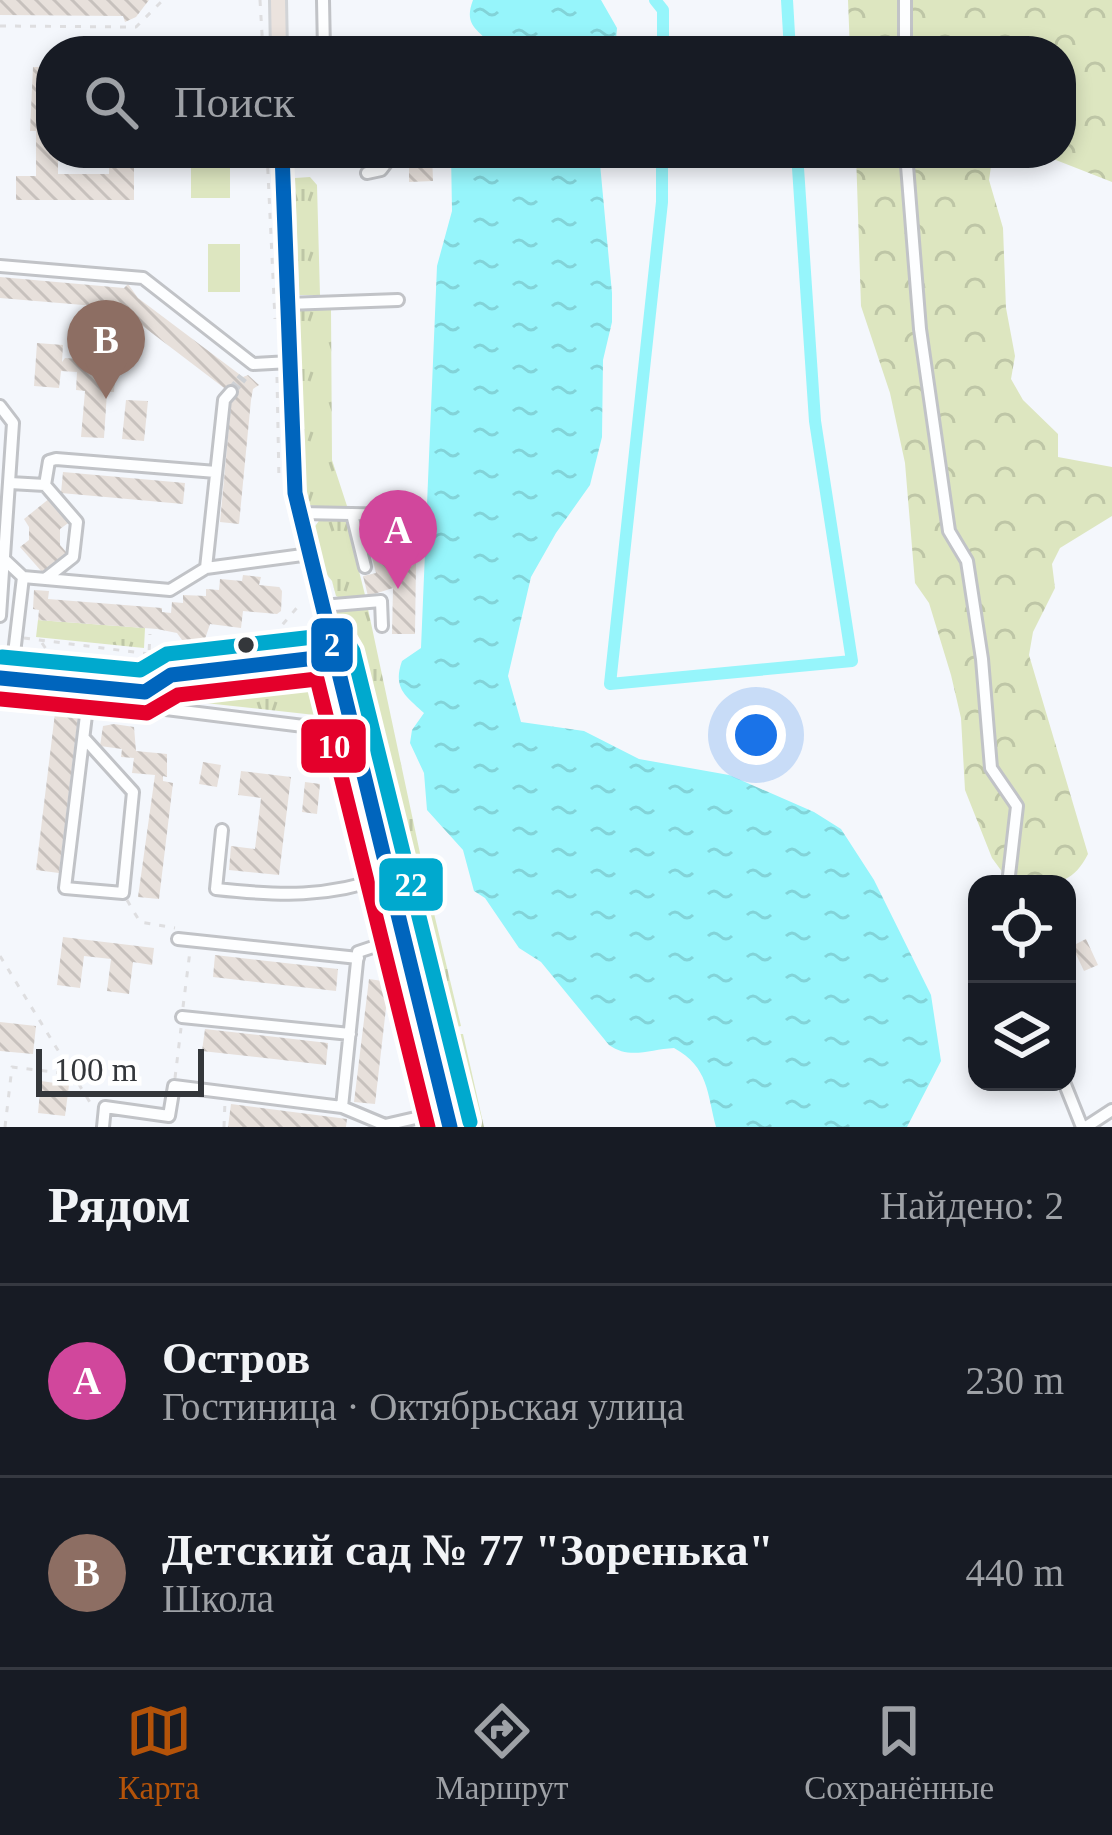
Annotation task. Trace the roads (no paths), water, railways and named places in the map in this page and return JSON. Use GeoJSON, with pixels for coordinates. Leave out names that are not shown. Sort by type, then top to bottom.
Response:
{"type":"FeatureCollection","features":[{"type":"Feature","properties":{"kind":"main road"},"geometry":{"type":"LineString","coordinates":[[278,0],[279,36]]}},
{"type":"Feature","properties":{"kind":"main road"},"geometry":{"type":"LineString","coordinates":[[282,168],[284,362],[293,468],[333,656],[450,1127]]}},
{"type":"Feature","properties":{"kind":"street"},"geometry":{"type":"LineString","coordinates":[[323,0],[324,36]]}},
{"type":"Feature","properties":{"kind":"street"},"geometry":{"type":"LineString","coordinates":[[905,0],[905,36]]}},
{"type":"Feature","properties":{"kind":"street"},"geometry":{"type":"LineString","coordinates":[[368,173],[383,168]]}},
{"type":"Feature","properties":{"kind":"street"},"geometry":{"type":"LineString","coordinates":[[907,168],[920,328],[950,531],[967,561],[982,659],[991,768],[1017,806],[1009,875]]}},
{"type":"Feature","properties":{"kind":"street"},"geometry":{"type":"LineString","coordinates":[[0,266],[142,278],[253,364],[284,362]]}},
{"type":"Feature","properties":{"kind":"street"},"geometry":{"type":"LineString","coordinates":[[287,304],[398,300]]}},
{"type":"Feature","properties":{"kind":"street"},"geometry":{"type":"LineString","coordinates":[[243,377],[253,364]]}},
{"type":"Feature","properties":{"kind":"street"},"geometry":{"type":"LineString","coordinates":[[206,568],[224,400],[231,392]]}},
{"type":"Feature","properties":{"kind":"street"},"geometry":{"type":"LineString","coordinates":[[0,406],[13,423],[0,616]]}},
{"type":"Feature","properties":{"kind":"street"},"geometry":{"type":"LineString","coordinates":[[45,485],[49,461],[56,459],[216,472]]}},
{"type":"Feature","properties":{"kind":"street"},"geometry":{"type":"LineString","coordinates":[[10,483],[45,485],[77,522],[73,557],[45,579]]}},
{"type":"Feature","properties":{"kind":"street"},"geometry":{"type":"LineString","coordinates":[[301,513],[401,515],[407,549]]}},
{"type":"Feature","properties":{"kind":"street"},"geometry":{"type":"LineString","coordinates":[[352,514],[365,567]]}},
{"type":"Feature","properties":{"kind":"street"},"geometry":{"type":"LineString","coordinates":[[6,561],[23,577],[170,590],[206,568],[310,554]]}},
{"type":"Feature","properties":{"kind":"street"},"geometry":{"type":"LineString","coordinates":[[23,577],[14,652],[3,679],[145,692],[166,709],[352,732]]}},
{"type":"Feature","properties":{"kind":"street"},"geometry":{"type":"LineString","coordinates":[[322,606],[381,601],[382,626]]}},
{"type":"Feature","properties":{"kind":"street"},"geometry":{"type":"LineString","coordinates":[[145,692],[171,675],[333,656]]}},
{"type":"Feature","properties":{"kind":"street"},"geometry":{"type":"LineString","coordinates":[[84,738],[133,792],[123,893],[65,888],[90,687]]}},
{"type":"Feature","properties":{"kind":"street"},"geometry":{"type":"LineString","coordinates":[[222,830],[215,889],[298,896],[389,876]]}},
{"type":"Feature","properties":{"kind":"street"},"geometry":{"type":"LineString","coordinates":[[342,1107],[358,952],[403,937]]}},
{"type":"Feature","properties":{"kind":"street"},"geometry":{"type":"LineString","coordinates":[[178,939],[358,958]]}},
{"type":"Feature","properties":{"kind":"street"},"geometry":{"type":"LineString","coordinates":[[182,1017],[350,1034]]}},
{"type":"Feature","properties":{"kind":"street"},"geometry":{"type":"LineString","coordinates":[[103,1127],[105,1107],[169,1116],[174,1086],[342,1107],[385,1126],[446,1111]]}},
{"type":"Feature","properties":{"kind":"street"},"geometry":{"type":"LineString","coordinates":[[1068,1091],[1084,1127],[1112,1110]]}},
{"type":"Feature","properties":{"kind":"water"},"geometry":{"type":"Polygon","coordinates":[[[473,0],[601,0],[617,28],[616,36],[483,36],[472,23],[473,0]]]}},
{"type":"Feature","properties":{"kind":"water"},"geometry":{"type":"Polygon","coordinates":[[[451,168],[600,168],[612,293],[612,322],[603,360],[602,437],[590,485],[531,577],[508,676],[521,722],[584,731],[639,759],[729,775],[841,829],[874,880],[931,995],[941,1061],[907,1127],[716,1127],[705,1082],[694,1064],[674,1048],[632,1053],[609,1045],[541,962],[519,948],[485,898],[474,891],[463,850],[427,810],[424,773],[410,743],[412,730],[424,713],[403,691],[399,679],[402,661],[421,648],[437,266],[452,211],[451,168]]]}},
{"type":"Feature","properties":{"kind":"waterway"},"geometry":{"type":"LineString","coordinates":[[655,0],[663,10],[663,36]]}},
{"type":"Feature","properties":{"kind":"waterway"},"geometry":{"type":"LineString","coordinates":[[787,0],[789,36]]}},
{"type":"Feature","properties":{"kind":"waterway"},"geometry":{"type":"LineString","coordinates":[[662,168],[610,684],[852,661],[815,421],[798,168]]}},
{"type":"Feature","properties":{"kind":"tunnel"},"geometry":{"type":"LineString","coordinates":[[231,392],[243,377]]}},
{"type":"Feature","properties":{"kind":"place","name":"Детский сад № 77 \"Зоренька\""},"geometry":{"type":"Point","coordinates":[106,399]}},
{"type":"Feature","properties":{"kind":"place","name":"Остров"},"geometry":{"type":"Point","coordinates":[398,589]}}]}
